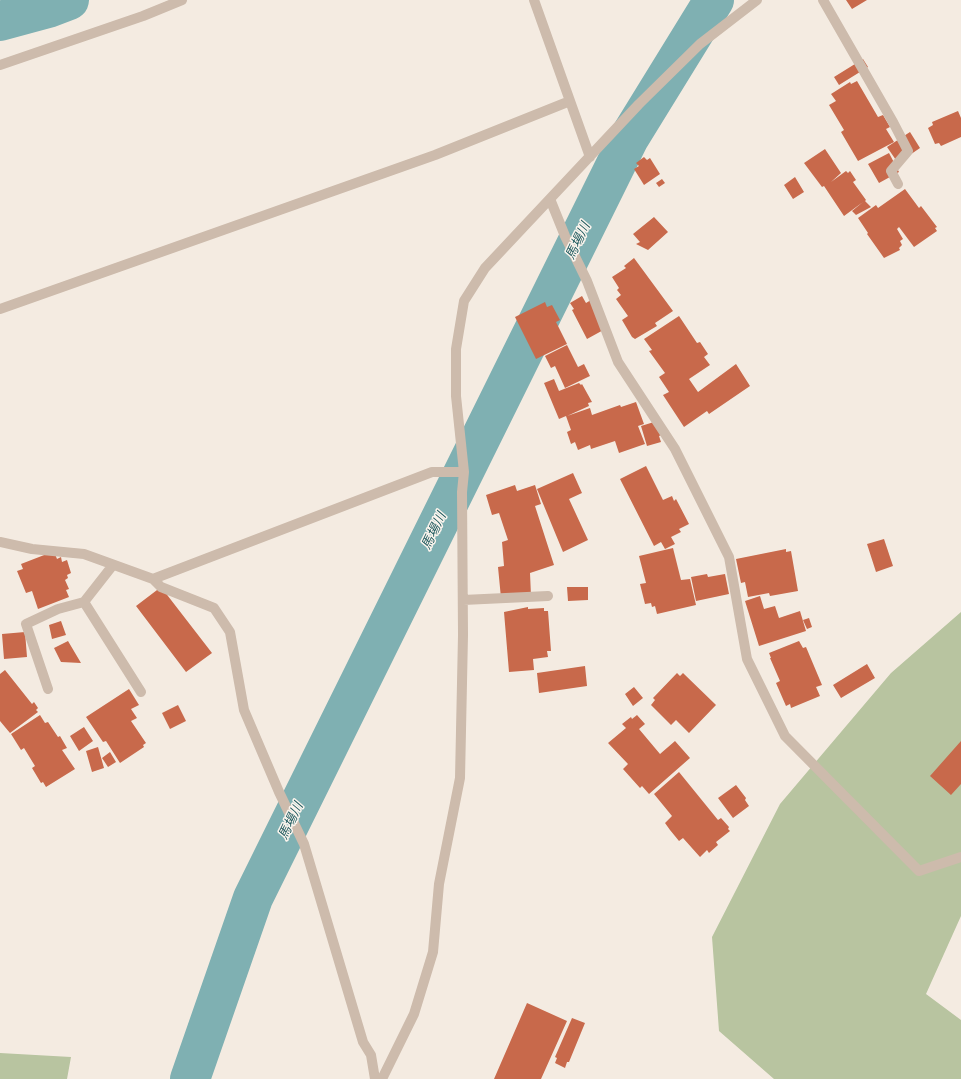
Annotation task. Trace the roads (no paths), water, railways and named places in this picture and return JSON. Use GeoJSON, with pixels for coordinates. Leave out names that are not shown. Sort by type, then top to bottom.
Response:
{"type":"FeatureCollection","features":[{"type":"Feature","properties":{"kind":"street"},"geometry":{"type":"LineString","coordinates":[[0,65],[142,16],[182,0]]}},
{"type":"Feature","properties":{"kind":"street"},"geometry":{"type":"LineString","coordinates":[[534,0],[590,157]]}},
{"type":"Feature","properties":{"kind":"street"},"geometry":{"type":"LineString","coordinates":[[382,1079],[414,1014],[433,952],[439,884],[460,778],[463,600],[462,492],[464,472],[456,396],[456,349],[464,301],[485,268],[639,104],[700,44],[756,0]]}},
{"type":"Feature","properties":{"kind":"street"},"geometry":{"type":"LineString","coordinates":[[823,0],[894,122],[908,151],[891,171],[898,184]]}},
{"type":"Feature","properties":{"kind":"street"},"geometry":{"type":"LineString","coordinates":[[0,309],[434,155],[570,101]]}},
{"type":"Feature","properties":{"kind":"street"},"geometry":{"type":"LineString","coordinates":[[550,199],[565,236],[587,281],[618,362],[675,449],[729,557],[747,659],[785,736],[919,871],[961,857]]}},
{"type":"Feature","properties":{"kind":"street"},"geometry":{"type":"LineString","coordinates":[[153,579],[432,472],[464,472]]}},
{"type":"Feature","properties":{"kind":"street"},"geometry":{"type":"LineString","coordinates":[[0,542],[32,549],[84,554],[153,579],[161,587],[214,608],[230,632],[244,710],[279,792],[304,844],[363,1042],[371,1055],[374,1079]]}},
{"type":"Feature","properties":{"kind":"street"},"geometry":{"type":"LineString","coordinates":[[48,689],[26,624],[58,609],[84,602],[113,565]]}},
{"type":"Feature","properties":{"kind":"street"},"geometry":{"type":"LineString","coordinates":[[463,600],[548,596]]}},
{"type":"Feature","properties":{"kind":"street"},"geometry":{"type":"LineString","coordinates":[[84,602],[141,692]]}},
{"type":"Feature","properties":{"kind":"waterway"},"geometry":{"type":"LineString","coordinates":[[0,21],[48,8],[69,0]]}},
{"type":"Feature","properties":{"kind":"waterway","name":"馬場川"},"geometry":{"type":"LineString","coordinates":[[190,1079],[253,898],[629,138],[714,0]]}}]}
